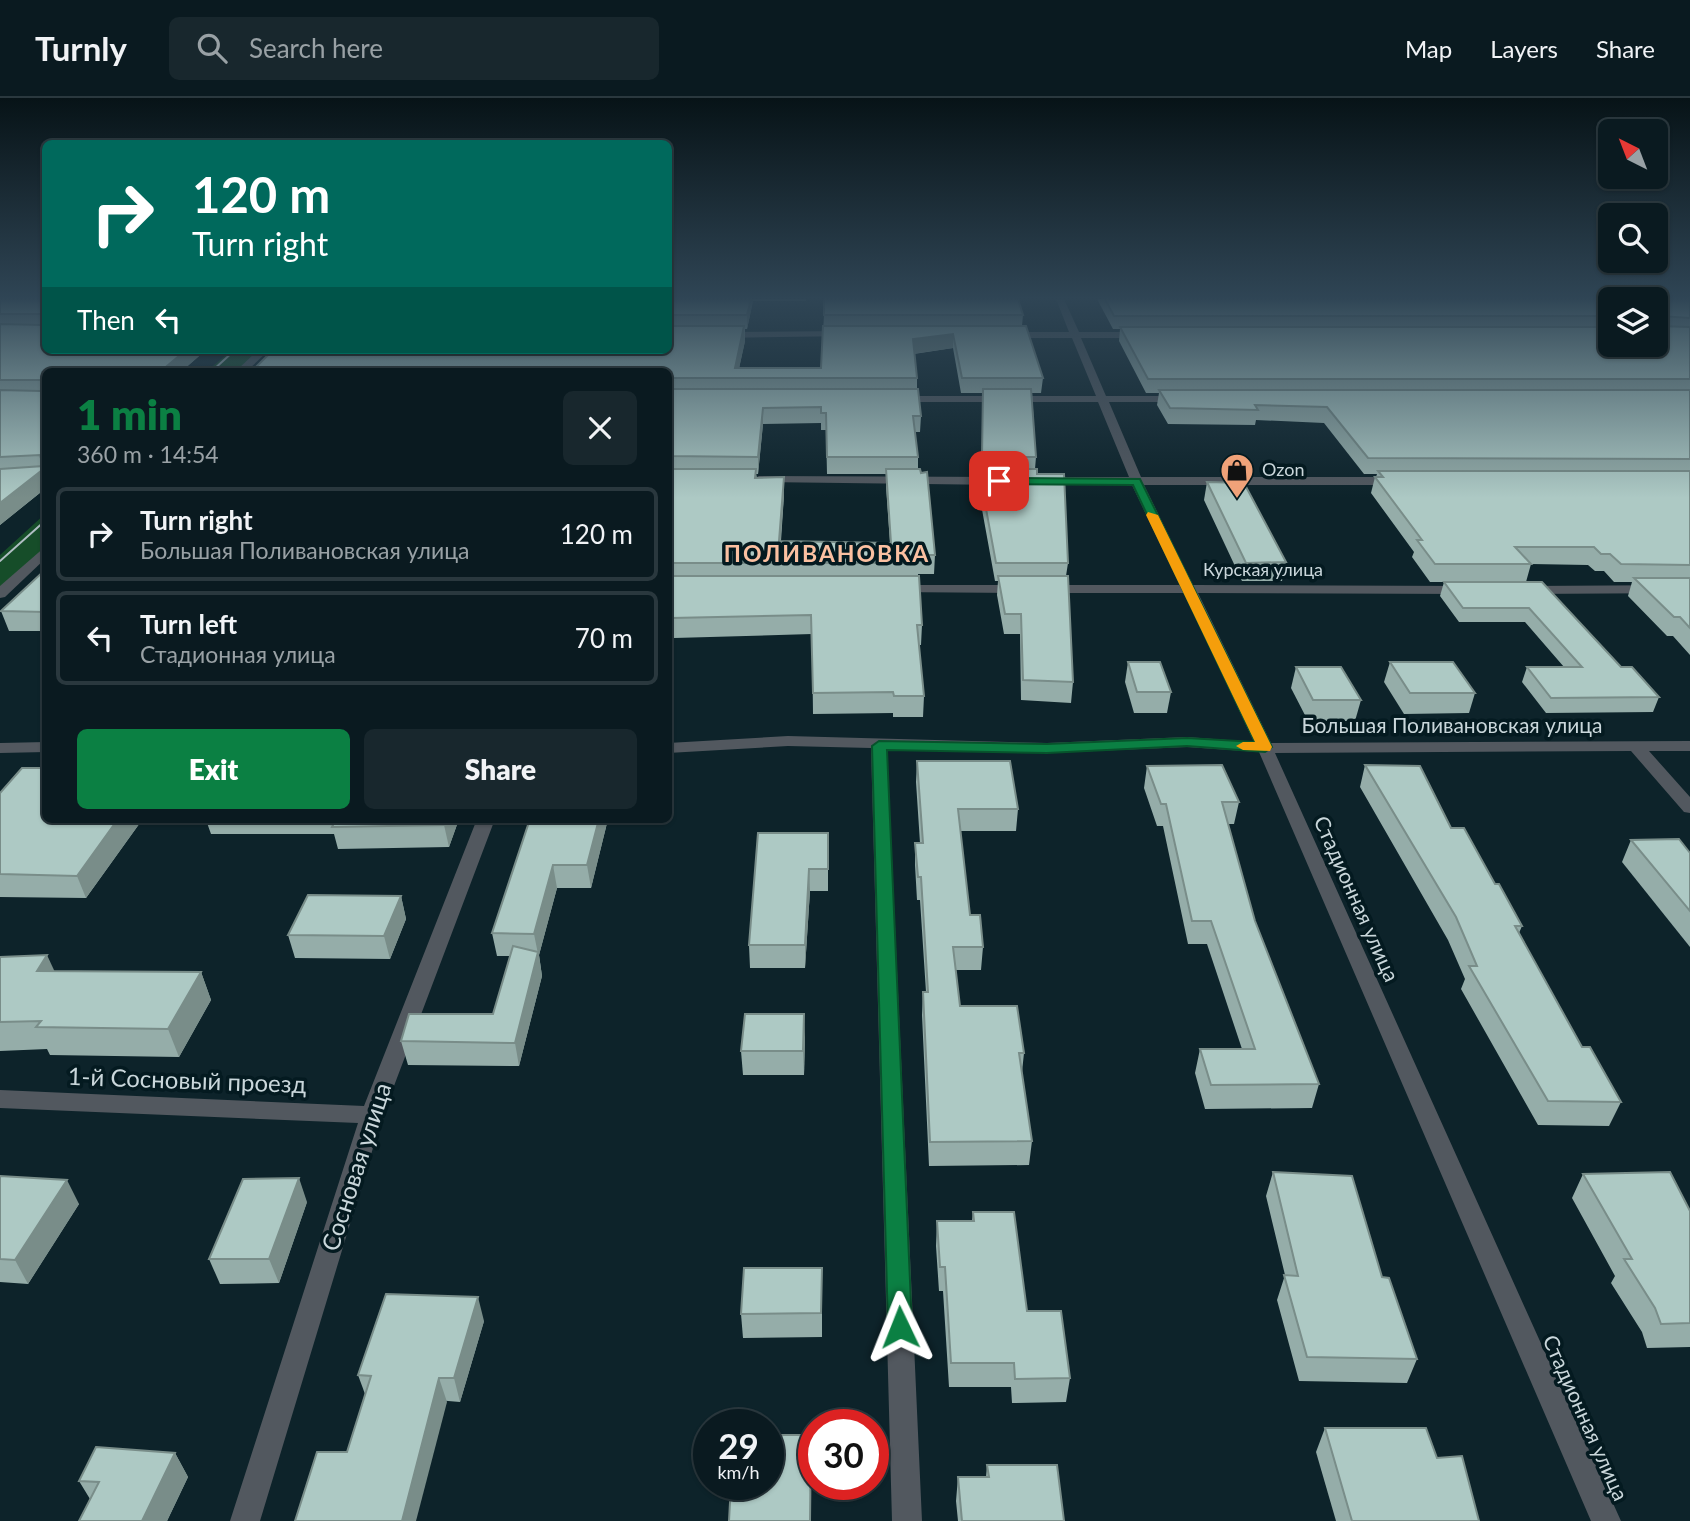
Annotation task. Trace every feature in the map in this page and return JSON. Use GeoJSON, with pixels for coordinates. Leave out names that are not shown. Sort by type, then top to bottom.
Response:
{"type":"FeatureCollection","features":[{"type":"Feature","properties":{"kind":"street","name":"Стадионная улица"},"geometry":{"type":"LineString","coordinates":[[1088,365],[1137,482],[1265,747],[1606,1521]]}},
{"type":"Feature","properties":{"kind":"street"},"geometry":{"type":"LineString","coordinates":[[886,399],[1186,399]]}},
{"type":"Feature","properties":{"kind":"street"},"geometry":{"type":"LineString","coordinates":[[751,480],[1013,481]]}},
{"type":"Feature","properties":{"kind":"street"},"geometry":{"type":"LineString","coordinates":[[1027,481],[1413,481]]}},
{"type":"Feature","properties":{"kind":"street"},"geometry":{"type":"LineString","coordinates":[[3,589],[42,554]]}},
{"type":"Feature","properties":{"kind":"street"},"geometry":{"type":"LineString","coordinates":[[3,589],[33,586]]}},
{"type":"Feature","properties":{"kind":"street","name":"Курская улица"},"geometry":{"type":"LineString","coordinates":[[887,589],[1480,590]]}},
{"type":"Feature","properties":{"kind":"street"},"geometry":{"type":"LineString","coordinates":[[1508,590],[1690,589]]}},
{"type":"Feature","properties":{"kind":"street","name":"Большая Поливановская улица"},"geometry":{"type":"LineString","coordinates":[[672,748],[788,741],[879,746],[1047,748],[1187,742],[1265,747],[1690,746]]}},
{"type":"Feature","properties":{"kind":"street"},"geometry":{"type":"LineString","coordinates":[[879,746],[907,1521]]}},
{"type":"Feature","properties":{"kind":"street"},"geometry":{"type":"LineString","coordinates":[[0,748],[42,747]]}},
{"type":"Feature","properties":{"kind":"street"},"geometry":{"type":"LineString","coordinates":[[1636,747],[1690,808]]}},
{"type":"Feature","properties":{"kind":"street","name":"Сосновая улица"},"geometry":{"type":"LineString","coordinates":[[245,1521],[372,1115],[484,823]]}},
{"type":"Feature","properties":{"kind":"street","name":"1-й Сосновый проезд"},"geometry":{"type":"LineString","coordinates":[[0,1099],[372,1115]]}},
{"type":"Feature","properties":{"kind":"green space"},"geometry":{"type":"Polygon","coordinates":[[[214,365],[244,365],[241,368],[211,368],[214,365]]]}},
{"type":"Feature","properties":{"kind":"green space"},"geometry":{"type":"Polygon","coordinates":[[[42,517],[42,553],[0,593],[0,555],[42,517]]]}},
{"type":"Feature","properties":{"kind":"building"},"geometry":{"type":"Polygon","coordinates":[[[0,365],[168,365],[165,368],[42,368],[42,381],[0,380],[0,365]]]}},
{"type":"Feature","properties":{"kind":"building"},"geometry":{"type":"Polygon","coordinates":[[[258,365],[736,365],[735,368],[821,368],[821,365],[916,365],[917,378],[672,378],[672,368],[255,368],[258,365]]]}},
{"type":"Feature","properties":{"kind":"building"},"geometry":{"type":"Polygon","coordinates":[[[959,365],[1039,365],[1043,378],[962,378],[959,365]]]}},
{"type":"Feature","properties":{"kind":"building"},"geometry":{"type":"Polygon","coordinates":[[[1141,365],[1690,365],[1690,379],[1148,379],[1141,365]]]}},
{"type":"Feature","properties":{"kind":"building"},"geometry":{"type":"Polygon","coordinates":[[[42,388],[42,462],[40,455],[0,457],[0,390],[41,391],[42,388]]]}},
{"type":"Feature","properties":{"kind":"building"},"geometry":{"type":"Polygon","coordinates":[[[672,389],[918,389],[921,416],[913,416],[918,457],[827,457],[826,413],[821,413],[821,407],[763,408],[758,457],[672,456],[672,389]]]}},
{"type":"Feature","properties":{"kind":"building"},"geometry":{"type":"Polygon","coordinates":[[[983,389],[1031,389],[1036,457],[982,457],[983,389]]]}},
{"type":"Feature","properties":{"kind":"building"},"geometry":{"type":"Polygon","coordinates":[[[1159,390],[1690,390],[1690,459],[1368,458],[1327,407],[1255,405],[1258,410],[1170,408],[1159,390]]]}},
{"type":"Feature","properties":{"kind":"building"},"geometry":{"type":"Polygon","coordinates":[[[42,466],[42,470],[0,503],[0,469],[42,466]]]}},
{"type":"Feature","properties":{"kind":"building"},"geometry":{"type":"Polygon","coordinates":[[[672,469],[756,469],[755,478],[784,477],[779,541],[891,543],[886,469],[920,469],[921,473],[927,472],[935,555],[918,555],[918,563],[672,563],[672,469]]]}},
{"type":"Feature","properties":{"kind":"building"},"geometry":{"type":"Polygon","coordinates":[[[982,469],[1037,469],[1037,474],[1064,474],[1068,563],[996,563],[982,487],[982,469]]]}},
{"type":"Feature","properties":{"kind":"building"},"geometry":{"type":"Polygon","coordinates":[[[1378,471],[1690,471],[1690,565],[1621,564],[1610,554],[1601,554],[1594,547],[1515,547],[1531,564],[1435,564],[1417,540],[1422,540],[1375,477],[1383,477],[1378,471]]]}},
{"type":"Feature","properties":{"kind":"building"},"geometry":{"type":"Polygon","coordinates":[[[1207,482],[1244,483],[1286,562],[1246,563],[1207,482]]]}},
{"type":"Feature","properties":{"kind":"building"},"geometry":{"type":"Polygon","coordinates":[[[42,573],[42,612],[1,611],[42,573]]]}},
{"type":"Feature","properties":{"kind":"building"},"geometry":{"type":"Polygon","coordinates":[[[672,576],[919,576],[922,625],[917,625],[924,696],[894,696],[893,692],[813,693],[811,615],[672,618],[672,576]]]}},
{"type":"Feature","properties":{"kind":"building"},"geometry":{"type":"Polygon","coordinates":[[[998,576],[1068,576],[1073,682],[1023,680],[1021,614],[1005,614],[998,576]]]}},
{"type":"Feature","properties":{"kind":"building"},"geometry":{"type":"Polygon","coordinates":[[[1634,578],[1690,578],[1690,628],[1680,617],[1674,617],[1634,578]]]}},
{"type":"Feature","properties":{"kind":"building"},"geometry":{"type":"Polygon","coordinates":[[[1444,582],[1542,582],[1621,667],[1632,667],[1659,697],[1551,698],[1527,667],[1582,667],[1529,608],[1463,608],[1444,582]]]}},
{"type":"Feature","properties":{"kind":"building"},"geometry":{"type":"Polygon","coordinates":[[[1128,662],[1160,662],[1171,692],[1137,692],[1128,662]]]}},
{"type":"Feature","properties":{"kind":"building"},"geometry":{"type":"Polygon","coordinates":[[[1390,662],[1453,662],[1475,693],[1410,693],[1390,662]]]}},
{"type":"Feature","properties":{"kind":"building"},"geometry":{"type":"Polygon","coordinates":[[[1296,667],[1341,667],[1361,700],[1313,700],[1296,667]]]}},
{"type":"Feature","properties":{"kind":"building"},"geometry":{"type":"Polygon","coordinates":[[[917,761],[1010,761],[1018,809],[958,809],[970,915],[980,915],[983,947],[953,947],[960,1006],[1017,1006],[1024,1053],[1019,1053],[1032,1141],[930,1142],[923,992],[928,992],[921,877],[918,877],[915,843],[923,843],[917,761]]]}},
{"type":"Feature","properties":{"kind":"building"},"geometry":{"type":"Polygon","coordinates":[[[1222,765],[1239,802],[1222,802],[1255,921],[1319,1084],[1211,1085],[1200,1049],[1255,1049],[1211,921],[1192,921],[1166,804],[1161,804],[1147,766],[1222,765]]]}},
{"type":"Feature","properties":{"kind":"building"},"geometry":{"type":"Polygon","coordinates":[[[1365,765],[1420,766],[1451,828],[1464,828],[1495,884],[1499,884],[1522,926],[1515,926],[1582,1047],[1590,1047],[1621,1102],[1548,1101],[1469,966],[1477,966],[1456,917],[1365,765]]]}},
{"type":"Feature","properties":{"kind":"building"},"geometry":{"type":"Polygon","coordinates":[[[22,768],[42,768],[42,823],[115,823],[77,876],[0,874],[0,793],[22,768]]]}},
{"type":"Feature","properties":{"kind":"building"},"geometry":{"type":"Polygon","coordinates":[[[334,823],[445,823],[444,825],[332,827],[334,823]]]}},
{"type":"Feature","properties":{"kind":"building"},"geometry":{"type":"Polygon","coordinates":[[[529,823],[598,823],[587,865],[553,865],[534,934],[492,933],[529,823]]]}},
{"type":"Feature","properties":{"kind":"building"},"geometry":{"type":"Polygon","coordinates":[[[758,833],[828,833],[828,869],[809,869],[805,945],[749,945],[758,833]]]}},
{"type":"Feature","properties":{"kind":"building"},"geometry":{"type":"Polygon","coordinates":[[[1679,839],[1690,853],[1690,911],[1631,840],[1679,839]]]}},
{"type":"Feature","properties":{"kind":"building"},"geometry":{"type":"Polygon","coordinates":[[[308,895],[401,896],[384,936],[288,935],[308,895]]]}},
{"type":"Feature","properties":{"kind":"building"},"geometry":{"type":"Polygon","coordinates":[[[513,946],[538,952],[515,1043],[401,1041],[409,1014],[493,1014],[513,946]]]}},
{"type":"Feature","properties":{"kind":"building"},"geometry":{"type":"Polygon","coordinates":[[[47,955],[37,971],[201,972],[168,1029],[36,1027],[41,1021],[0,1022],[0,957],[47,955]]]}},
{"type":"Feature","properties":{"kind":"building"},"geometry":{"type":"Polygon","coordinates":[[[745,1014],[804,1014],[803,1051],[741,1051],[745,1014]]]}},
{"type":"Feature","properties":{"kind":"building"},"geometry":{"type":"Polygon","coordinates":[[[1273,1172],[1352,1176],[1382,1277],[1389,1278],[1417,1359],[1307,1357],[1284,1275],[1298,1276],[1273,1172]]]}},
{"type":"Feature","properties":{"kind":"building"},"geometry":{"type":"Polygon","coordinates":[[[1670,1172],[1690,1211],[1690,1323],[1661,1324],[1655,1308],[1624,1259],[1632,1259],[1583,1174],[1670,1172]]]}},
{"type":"Feature","properties":{"kind":"building"},"geometry":{"type":"Polygon","coordinates":[[[0,1176],[67,1180],[15,1260],[0,1259],[0,1176]]]}},
{"type":"Feature","properties":{"kind":"building"},"geometry":{"type":"Polygon","coordinates":[[[299,1178],[269,1259],[209,1259],[243,1179],[299,1178]]]}},
{"type":"Feature","properties":{"kind":"building"},"geometry":{"type":"Polygon","coordinates":[[[973,1212],[1014,1212],[1027,1311],[1061,1311],[1070,1378],[1015,1379],[1014,1363],[951,1363],[945,1267],[940,1267],[937,1221],[974,1221],[973,1212]]]}},
{"type":"Feature","properties":{"kind":"building"},"geometry":{"type":"Polygon","coordinates":[[[744,1268],[822,1268],[821,1313],[741,1314],[744,1268]]]}},
{"type":"Feature","properties":{"kind":"building"},"geometry":{"type":"Polygon","coordinates":[[[386,1294],[478,1297],[454,1378],[439,1378],[402,1521],[295,1521],[317,1452],[347,1452],[371,1376],[358,1375],[386,1294]]]}},
{"type":"Feature","properties":{"kind":"building"},"geometry":{"type":"Polygon","coordinates":[[[1325,1428],[1426,1428],[1437,1458],[1462,1456],[1479,1521],[1352,1521],[1325,1428]]]}},
{"type":"Feature","properties":{"kind":"building"},"geometry":{"type":"Polygon","coordinates":[[[784,1435],[798,1435],[798,1500],[810,1500],[810,1521],[729,1521],[730,1500],[784,1500],[784,1435]]]}},
{"type":"Feature","properties":{"kind":"building"},"geometry":{"type":"Polygon","coordinates":[[[96,1447],[175,1453],[142,1521],[79,1521],[99,1482],[79,1481],[96,1447]]]}},
{"type":"Feature","properties":{"kind":"building"},"geometry":{"type":"Polygon","coordinates":[[[987,1465],[1057,1465],[1064,1521],[962,1521],[958,1477],[989,1477],[987,1465]]]}},
{"type":"Feature","properties":{"kind":"tram line"},"geometry":{"type":"LineString","coordinates":[[0,561],[42,524]]}},
{"type":"Feature","properties":{"kind":"slow traffic"},"geometry":{"type":"LineString","coordinates":[[1152,515],[1265,747],[1243,746]]}},
{"type":"Feature","properties":{"kind":"place","name":"Ozon"},"geometry":{"type":"Point","coordinates":[1237,500]}},
{"type":"Feature","properties":{"kind":"district","name":"ПОЛИВАНОВКА"},"geometry":{"type":"Point","coordinates":[827,554]}},
{"type":"Feature","properties":{"kind":"route"},"geometry":{"type":"LineString","coordinates":[[900,1327],[879,746],[1047,748],[1187,742],[1265,747],[1137,482],[999,481]]}}]}
